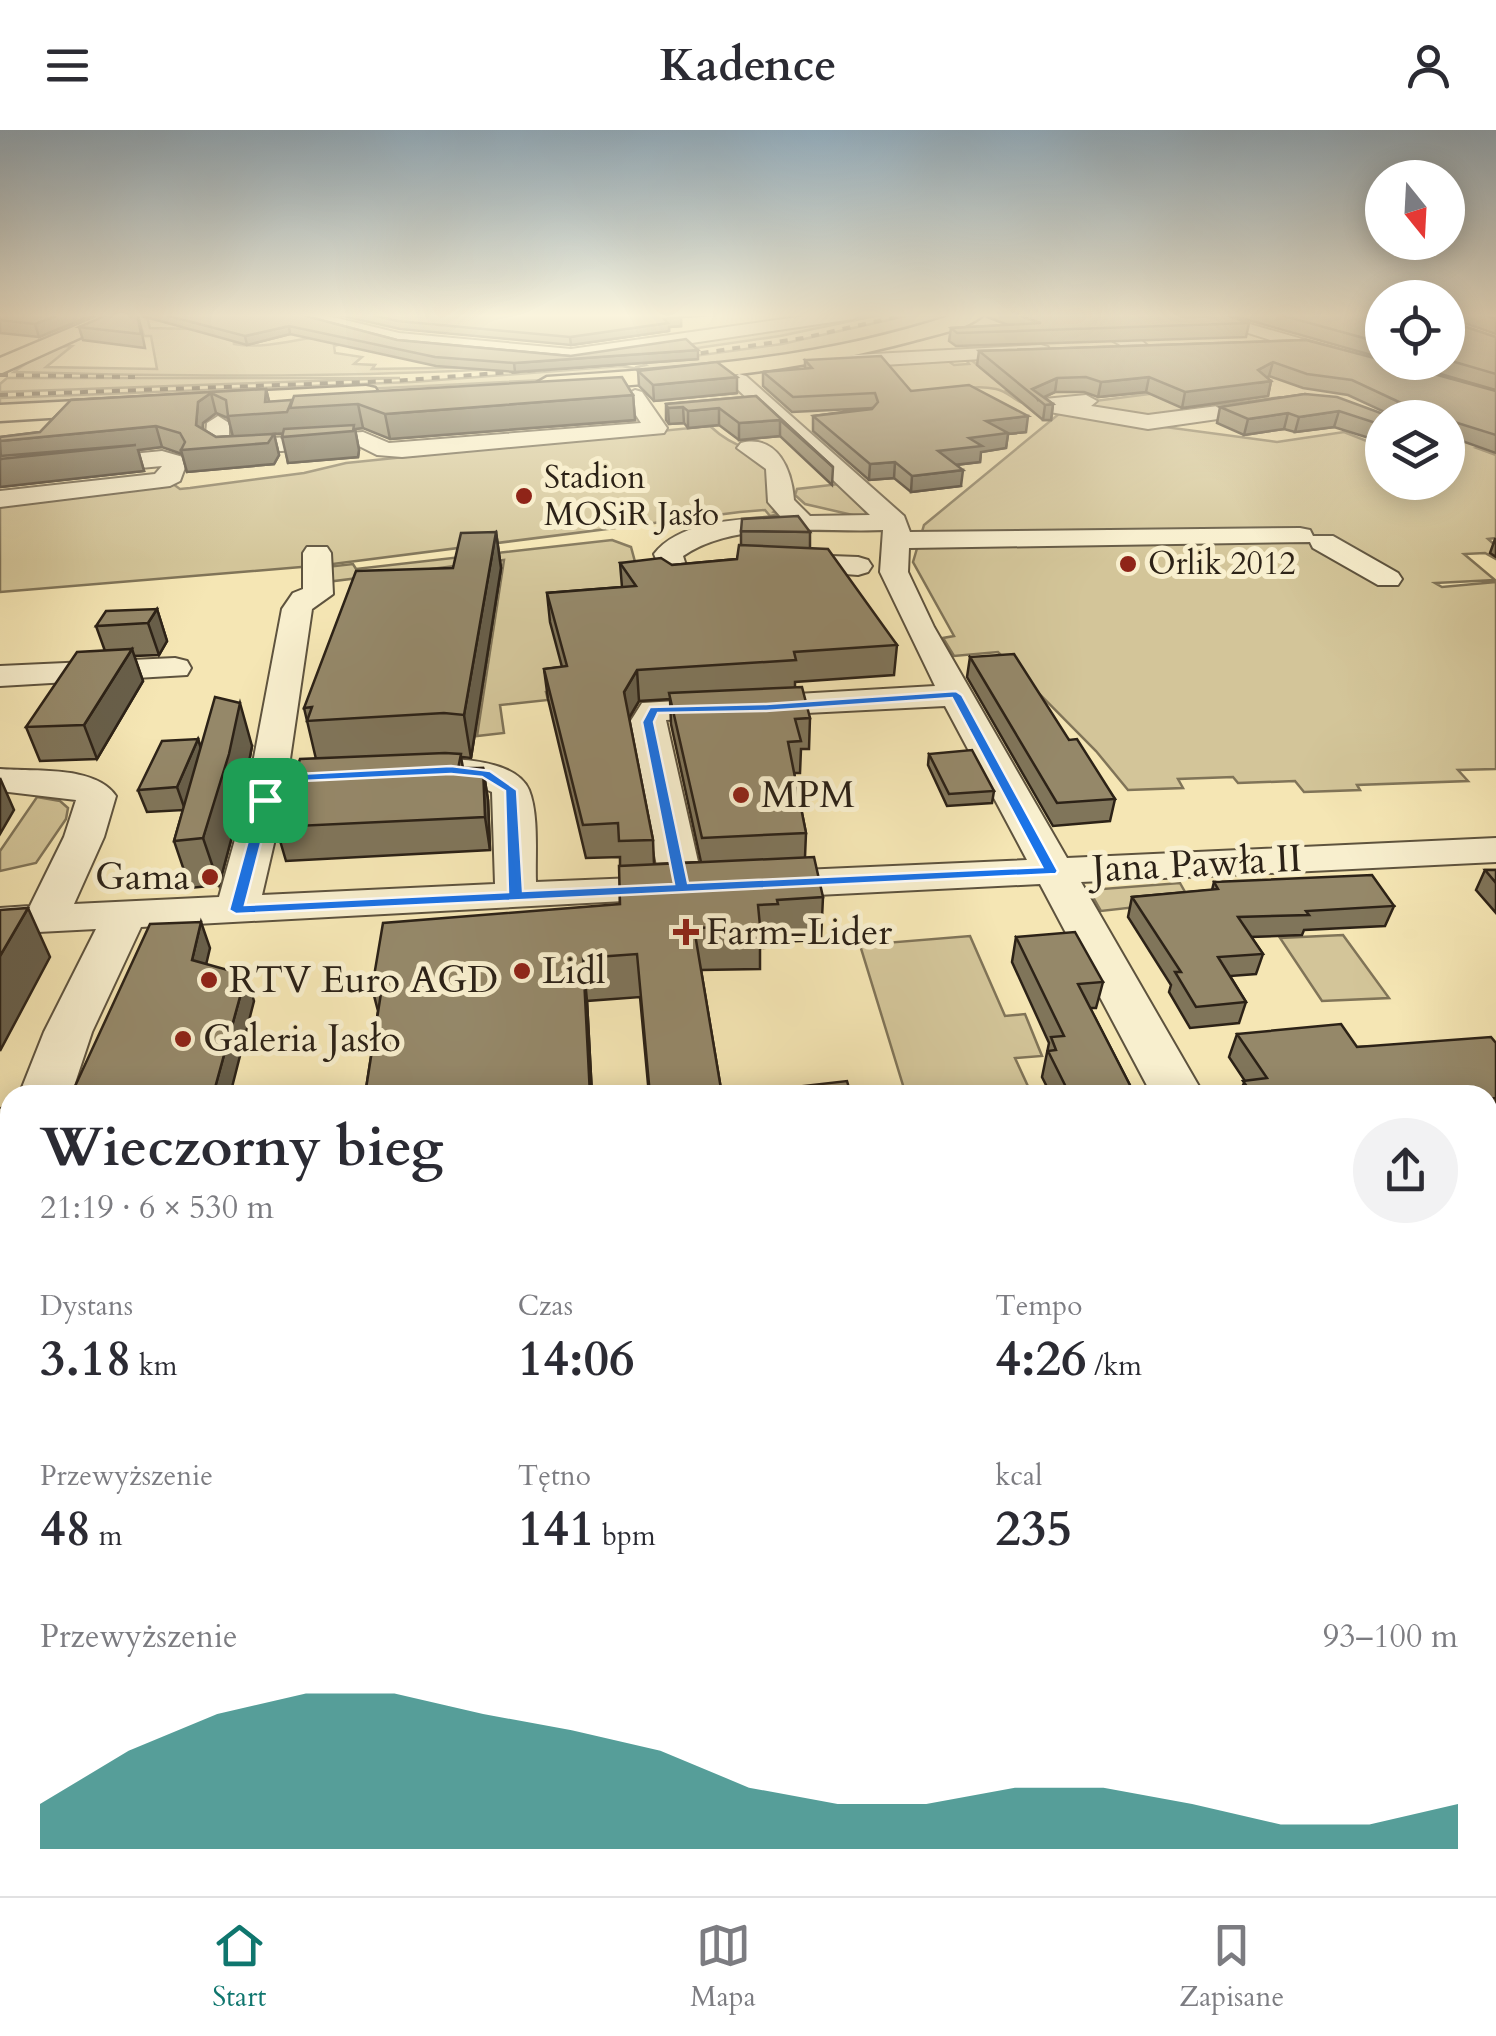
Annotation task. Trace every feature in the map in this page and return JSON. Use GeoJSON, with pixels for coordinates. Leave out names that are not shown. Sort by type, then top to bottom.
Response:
{"type":"FeatureCollection","features":[{"type":"Feature","properties":{"kind":"main road"},"geometry":{"type":"LineString","coordinates":[[0,413],[386,397]]}},
{"type":"Feature","properties":{"kind":"street"},"geometry":{"type":"LineString","coordinates":[[600,396],[679,409]]}},
{"type":"Feature","properties":{"kind":"street"},"geometry":{"type":"LineString","coordinates":[[748,396],[800,422],[895,543],[919,627],[1172,1085]]}},
{"type":"Feature","properties":{"kind":"street"},"geometry":{"type":"LineString","coordinates":[[1086,400],[1044,406],[1162,422],[1288,403],[1298,398],[1294,396]]}},
{"type":"Feature","properties":{"kind":"street"},"geometry":{"type":"LineString","coordinates":[[218,424],[217,446],[222,448],[366,439],[383,449],[399,450],[656,428],[636,400]]}},
{"type":"Feature","properties":{"kind":"street"},"geometry":{"type":"LineString","coordinates":[[180,426],[309,416],[323,413],[328,401]]}},
{"type":"Feature","properties":{"kind":"street"},"geometry":{"type":"LineString","coordinates":[[0,455],[91,441]]}},
{"type":"Feature","properties":{"kind":"street"},"geometry":{"type":"LineString","coordinates":[[749,448],[766,456],[780,470],[784,480],[781,502],[804,524]]}},
{"type":"Feature","properties":{"kind":"street"},"geometry":{"type":"LineString","coordinates":[[0,474],[162,458],[176,462],[171,476],[156,482],[0,499]]}},
{"type":"Feature","properties":{"kind":"street"},"geometry":{"type":"LineString","coordinates":[[677,580],[667,557],[686,541],[749,528],[804,524],[895,543],[1312,539],[1388,579]]}},
{"type":"Feature","properties":{"kind":"street"},"geometry":{"type":"LineString","coordinates":[[742,562],[862,580],[895,543]]}},
{"type":"Feature","properties":{"kind":"street"},"geometry":{"type":"LineString","coordinates":[[236,910],[265,800],[297,609],[304,599],[318,594],[317,553]]}},
{"type":"Feature","properties":{"kind":"street"},"geometry":{"type":"LineString","coordinates":[[0,676],[174,668]]}},
{"type":"Feature","properties":{"kind":"street"},"geometry":{"type":"LineString","coordinates":[[682,888],[648,722],[654,710],[766,708],[956,695]]}},
{"type":"Feature","properties":{"kind":"street"},"geometry":{"type":"LineString","coordinates":[[382,773],[475,771],[508,786],[512,794],[516,896]]}},
{"type":"Feature","properties":{"kind":"street"},"geometry":{"type":"LineString","coordinates":[[265,800],[279,784],[302,777]]}},
{"type":"Feature","properties":{"kind":"street"},"geometry":{"type":"LineString","coordinates":[[0,780],[80,787],[97,796],[84,838],[46,919]]}},
{"type":"Feature","properties":{"kind":"street","name":"Jana Pawła II"},"geometry":{"type":"LineString","coordinates":[[0,921],[1496,850]]}},
{"type":"Feature","properties":{"kind":"street"},"geometry":{"type":"LineString","coordinates":[[49,1085],[68,1032],[125,915]]}},
{"type":"Feature","properties":{"kind":"shaded area"},"geometry":{"type":"Polygon","coordinates":[[[41,396],[214,396],[0,407],[0,398],[41,396]]]}},
{"type":"Feature","properties":{"kind":"shaded area"},"geometry":{"type":"Polygon","coordinates":[[[904,396],[936,396],[911,409],[904,396]]]}},
{"type":"Feature","properties":{"kind":"shaded area"},"geometry":{"type":"Polygon","coordinates":[[[1012,396],[1024,397],[1033,404],[1023,403],[1012,396]]]}},
{"type":"Feature","properties":{"kind":"shaded area"},"geometry":{"type":"Polygon","coordinates":[[[1130,396],[1194,396],[1220,408],[1158,418],[1064,405],[1130,396]]]}},
{"type":"Feature","properties":{"kind":"shaded area"},"geometry":{"type":"Polygon","coordinates":[[[1060,413],[1277,442],[1344,432],[1365,440],[1365,500],[1465,500],[1465,438],[1496,432],[1496,444],[1477,448],[1496,455],[1496,538],[1488,539],[1496,546],[1496,559],[1485,553],[1464,554],[1495,580],[1435,583],[1442,587],[1496,582],[1496,769],[1458,770],[1468,781],[1357,785],[1360,790],[1304,792],[1295,781],[1238,783],[1233,777],[1178,779],[1183,788],[1128,790],[1096,751],[998,652],[954,656],[943,638],[954,636],[913,562],[924,525],[1060,413]]]}},
{"type":"Feature","properties":{"kind":"shaded area"},"geometry":{"type":"Polygon","coordinates":[[[710,426],[768,459],[779,509],[774,512],[780,514],[770,516],[765,510],[740,512],[325,565],[0,592],[0,503],[173,484],[180,489],[190,488],[304,473],[346,463],[710,426]]]}},
{"type":"Feature","properties":{"kind":"shaded area"},"geometry":{"type":"Polygon","coordinates":[[[839,484],[870,519],[805,504],[795,495],[797,489],[839,484]]]}},
{"type":"Feature","properties":{"kind":"shaded area"},"geometry":{"type":"Polygon","coordinates":[[[612,540],[631,547],[641,584],[568,690],[546,692],[548,700],[500,705],[504,733],[477,736],[504,560],[326,582],[326,567],[353,564],[356,569],[612,540]]]}},
{"type":"Feature","properties":{"kind":"shaded area"},"geometry":{"type":"Polygon","coordinates":[[[37,797],[60,801],[68,808],[66,819],[36,863],[0,871],[0,851],[37,797]]]}},
{"type":"Feature","properties":{"kind":"shaded area"},"geometry":{"type":"Polygon","coordinates":[[[1180,883],[1190,901],[1101,911],[1089,890],[1180,883]]]}},
{"type":"Feature","properties":{"kind":"shaded area"},"geometry":{"type":"Polygon","coordinates":[[[1343,935],[1389,998],[1322,1001],[1280,938],[1343,935]]]}},
{"type":"Feature","properties":{"kind":"shaded area"},"geometry":{"type":"Polygon","coordinates":[[[970,936],[1005,1016],[1025,1014],[1042,1056],[1015,1058],[1027,1085],[903,1085],[860,945],[970,936]]]}},
{"type":"Feature","properties":{"kind":"building"},"geometry":{"type":"Polygon","coordinates":[[[206,396],[198,402],[196,425],[216,437],[274,434],[268,443],[181,450],[185,442],[180,433],[156,426],[0,441],[0,437],[40,432],[71,400],[206,396]]]}},
{"type":"Feature","properties":{"kind":"building"},"geometry":{"type":"Polygon","coordinates":[[[218,396],[265,396],[265,402],[292,400],[287,412],[228,416],[226,400],[218,396]]]}},
{"type":"Feature","properties":{"kind":"building"},"geometry":{"type":"Polygon","coordinates":[[[294,396],[615,396],[385,414],[358,404],[290,408],[294,396]]]}},
{"type":"Feature","properties":{"kind":"building"},"geometry":{"type":"Polygon","coordinates":[[[756,396],[833,467],[780,420],[739,423],[719,408],[688,411],[683,407],[668,408],[666,404],[756,396]]]}},
{"type":"Feature","properties":{"kind":"building"},"geometry":{"type":"Polygon","coordinates":[[[876,396],[991,396],[1028,416],[986,421],[1008,433],[969,438],[982,446],[938,451],[963,470],[912,476],[895,462],[870,464],[813,416],[872,409],[878,402],[876,396]]]}},
{"type":"Feature","properties":{"kind":"building"},"geometry":{"type":"Polygon","coordinates":[[[1035,396],[1053,404],[1045,405],[1035,396]]]}},
{"type":"Feature","properties":{"kind":"building"},"geometry":{"type":"Polygon","coordinates":[[[1289,396],[1337,397],[1365,407],[1365,419],[1339,411],[1248,419],[1220,407],[1289,396]]]}},
{"type":"Feature","properties":{"kind":"building"},"geometry":{"type":"Polygon","coordinates":[[[1387,396],[1496,396],[1496,435],[1465,425],[1465,400],[1395,400],[1387,396]]]}},
{"type":"Feature","properties":{"kind":"building"},"geometry":{"type":"Polygon","coordinates":[[[354,425],[353,431],[282,437],[284,429],[354,425]]]}},
{"type":"Feature","properties":{"kind":"building"},"geometry":{"type":"Polygon","coordinates":[[[136,445],[0,459],[0,456],[136,445]]]}},
{"type":"Feature","properties":{"kind":"building"},"geometry":{"type":"Polygon","coordinates":[[[798,516],[810,532],[741,531],[742,519],[798,516]]]}},
{"type":"Feature","properties":{"kind":"building"},"geometry":{"type":"Polygon","coordinates":[[[496,532],[464,715],[307,721],[312,707],[304,708],[356,571],[453,568],[461,533],[496,532]]]}},
{"type":"Feature","properties":{"kind":"building"},"geometry":{"type":"Polygon","coordinates":[[[739,545],[828,549],[897,645],[794,652],[796,660],[637,670],[624,692],[653,840],[619,841],[618,823],[583,825],[544,669],[567,666],[547,593],[636,586],[620,563],[661,558],[672,565],[737,559],[739,545]]]}},
{"type":"Feature","properties":{"kind":"building"},"geometry":{"type":"Polygon","coordinates":[[[157,609],[148,623],[96,626],[106,611],[157,609]]]}},
{"type":"Feature","properties":{"kind":"building"},"geometry":{"type":"Polygon","coordinates":[[[132,649],[84,725],[26,727],[77,652],[132,649]]]}},
{"type":"Feature","properties":{"kind":"building"},"geometry":{"type":"Polygon","coordinates":[[[1014,654],[1069,740],[1077,739],[1115,799],[1057,803],[970,657],[1014,654]]]}},
{"type":"Feature","properties":{"kind":"building","name":"MPM"},"geometry":{"type":"Polygon","coordinates":[[[802,687],[810,718],[795,719],[801,741],[788,742],[806,833],[702,838],[669,693],[802,687]]]}},
{"type":"Feature","properties":{"kind":"building"},"geometry":{"type":"Polygon","coordinates":[[[215,697],[240,703],[229,754],[203,838],[174,841],[215,697]]]}},
{"type":"Feature","properties":{"kind":"building"},"geometry":{"type":"Polygon","coordinates":[[[198,739],[177,787],[138,790],[162,741],[198,739]]]}},
{"type":"Feature","properties":{"kind":"building"},"geometry":{"type":"Polygon","coordinates":[[[972,750],[994,791],[949,794],[929,754],[972,750]]]}},
{"type":"Feature","properties":{"kind":"building"},"geometry":{"type":"Polygon","coordinates":[[[461,754],[458,769],[483,768],[485,817],[276,827],[300,759],[461,754]]]}},
{"type":"Feature","properties":{"kind":"building"},"geometry":{"type":"Polygon","coordinates":[[[814,857],[823,897],[758,905],[760,926],[694,928],[720,1085],[649,1085],[637,954],[583,958],[589,1085],[367,1085],[382,987],[372,988],[383,923],[620,904],[619,866],[814,857]]]}},
{"type":"Feature","properties":{"kind":"building"},"geometry":{"type":"Polygon","coordinates":[[[1485,870],[1496,870],[1496,883],[1485,870]]]}},
{"type":"Feature","properties":{"kind":"building"},"geometry":{"type":"Polygon","coordinates":[[[1372,875],[1394,906],[1238,917],[1263,954],[1218,957],[1246,1002],[1196,1007],[1175,972],[1181,972],[1132,897],[1218,889],[1214,882],[1372,875]]]}},
{"type":"Feature","properties":{"kind":"building"},"geometry":{"type":"Polygon","coordinates":[[[28,908],[0,956],[0,910],[28,908]]]}},
{"type":"Feature","properties":{"kind":"building","name":"Galeria Jasło"},"geometry":{"type":"Polygon","coordinates":[[[201,922],[192,960],[246,975],[216,1085],[76,1085],[150,924],[201,922]]]}},
{"type":"Feature","properties":{"kind":"building"},"geometry":{"type":"Polygon","coordinates":[[[1075,932],[1103,982],[1078,984],[1130,1085],[1065,1085],[1048,1051],[1056,1050],[1051,1037],[1064,1036],[1016,937],[1075,932]]]}},
{"type":"Feature","properties":{"kind":"building"},"geometry":{"type":"Polygon","coordinates":[[[1341,1024],[1357,1047],[1491,1037],[1496,1043],[1496,1085],[1246,1085],[1243,1081],[1267,1078],[1237,1034],[1341,1024]]]}},
{"type":"Feature","properties":{"kind":"building"},"geometry":{"type":"Polygon","coordinates":[[[847,1081],[848,1085],[812,1085],[847,1081]]]}},
{"type":"Feature","properties":{"kind":"place","name":"Stadion MOSiR Jasło"},"geometry":{"type":"Point","coordinates":[524,496]}},
{"type":"Feature","properties":{"kind":"place","name":"Orlik 2012"},"geometry":{"type":"Point","coordinates":[1128,564]}},
{"type":"Feature","properties":{"kind":"place","name":"MPM"},"geometry":{"type":"Point","coordinates":[741,795]}},
{"type":"Feature","properties":{"kind":"place","name":"Gama"},"geometry":{"type":"Point","coordinates":[210,877]}},
{"type":"Feature","properties":{"kind":"place","name":"Farm-Lider"},"geometry":{"type":"Point","coordinates":[686,932]}},
{"type":"Feature","properties":{"kind":"place","name":"Lidl"},"geometry":{"type":"Point","coordinates":[522,971]}},
{"type":"Feature","properties":{"kind":"place","name":"RTV Euro AGD"},"geometry":{"type":"Point","coordinates":[209,980]}},
{"type":"Feature","properties":{"kind":"place","name":"Galeria Jasło"},"geometry":{"type":"Point","coordinates":[183,1039]}},
{"type":"Feature","properties":{"kind":"route"},"geometry":{"type":"LineString","coordinates":[[265,800],[236,910],[516,896],[682,888],[648,722],[654,710],[666,706],[766,708],[956,695],[1051,871],[516,896],[511,790],[485,773],[451,770],[302,777],[279,784],[265,800]]}}]}
